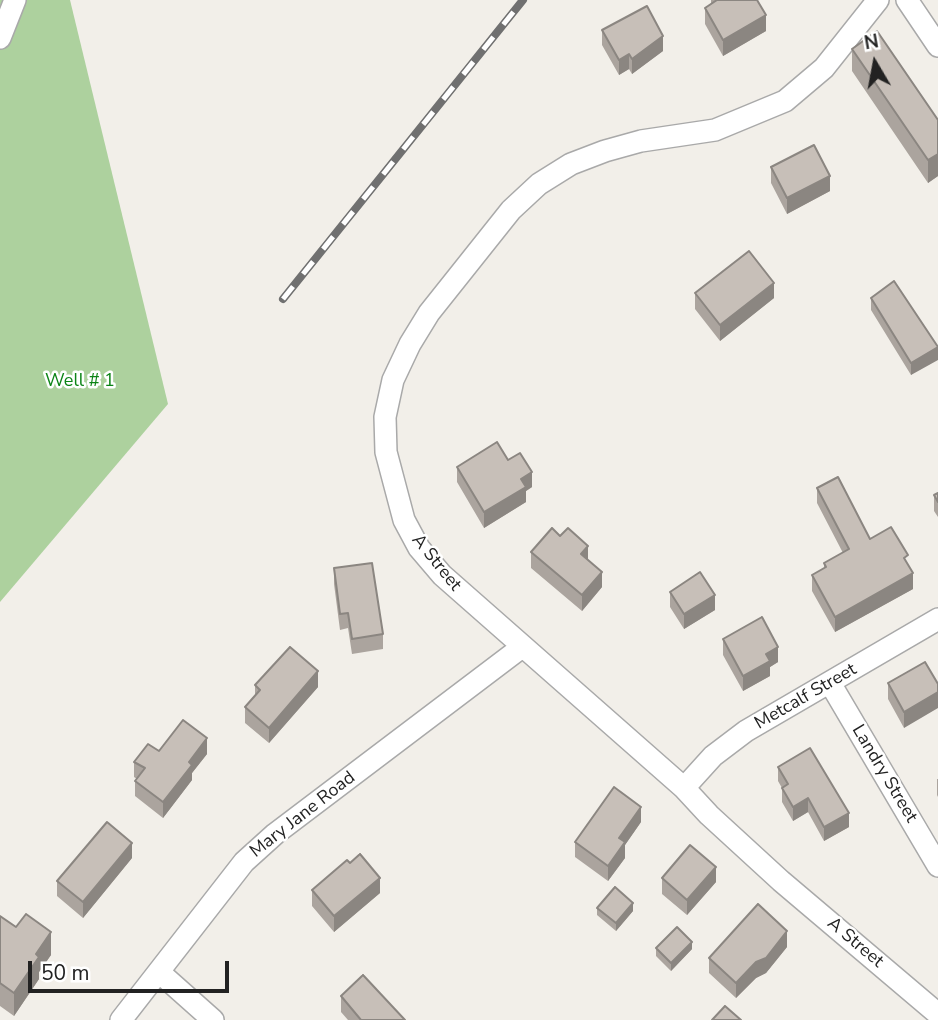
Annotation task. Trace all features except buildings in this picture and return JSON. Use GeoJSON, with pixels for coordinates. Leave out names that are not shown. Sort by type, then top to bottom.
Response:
{"type":"FeatureCollection","features":[{"type":"Feature","properties":{"kind":"street"},"geometry":{"type":"LineString","coordinates":[[0,37],[15,0]]}},
{"type":"Feature","properties":{"kind":"street","name":"A Street"},"geometry":{"type":"LineString","coordinates":[[878,0],[824,68],[785,101],[715,130],[640,141],[605,151],[571,164],[539,184],[512,210],[429,313],[410,344],[393,380],[385,417],[386,453],[391,485],[404,520],[419,548],[442,575],[684,788],[709,815],[781,881],[938,1014]]}},
{"type":"Feature","properties":{"kind":"street"},"geometry":{"type":"LineString","coordinates":[[906,0],[938,46]]}},
{"type":"Feature","properties":{"kind":"street","name":"Metcalf Street"},"geometry":{"type":"LineString","coordinates":[[684,788],[713,756],[746,731],[938,620]]}},
{"type":"Feature","properties":{"kind":"street","name":"Mary Jane Road"},"geometry":{"type":"LineString","coordinates":[[121,1020],[244,862],[275,834],[522,647]]}},
{"type":"Feature","properties":{"kind":"street","name":"Landry Street"},"geometry":{"type":"LineString","coordinates":[[830,683],[938,866]]}},
{"type":"Feature","properties":{"kind":"street"},"geometry":{"type":"LineString","coordinates":[[159,972],[212,1020]]}},
{"type":"Feature","properties":{"kind":"green space","name":"Well # 1"},"geometry":{"type":"Polygon","coordinates":[[[0,0],[70,0],[168,404],[0,602],[0,0]]]}},
{"type":"Feature","properties":{"kind":"railway"},"geometry":{"type":"LineString","coordinates":[[283,299],[523,0]]}}]}
